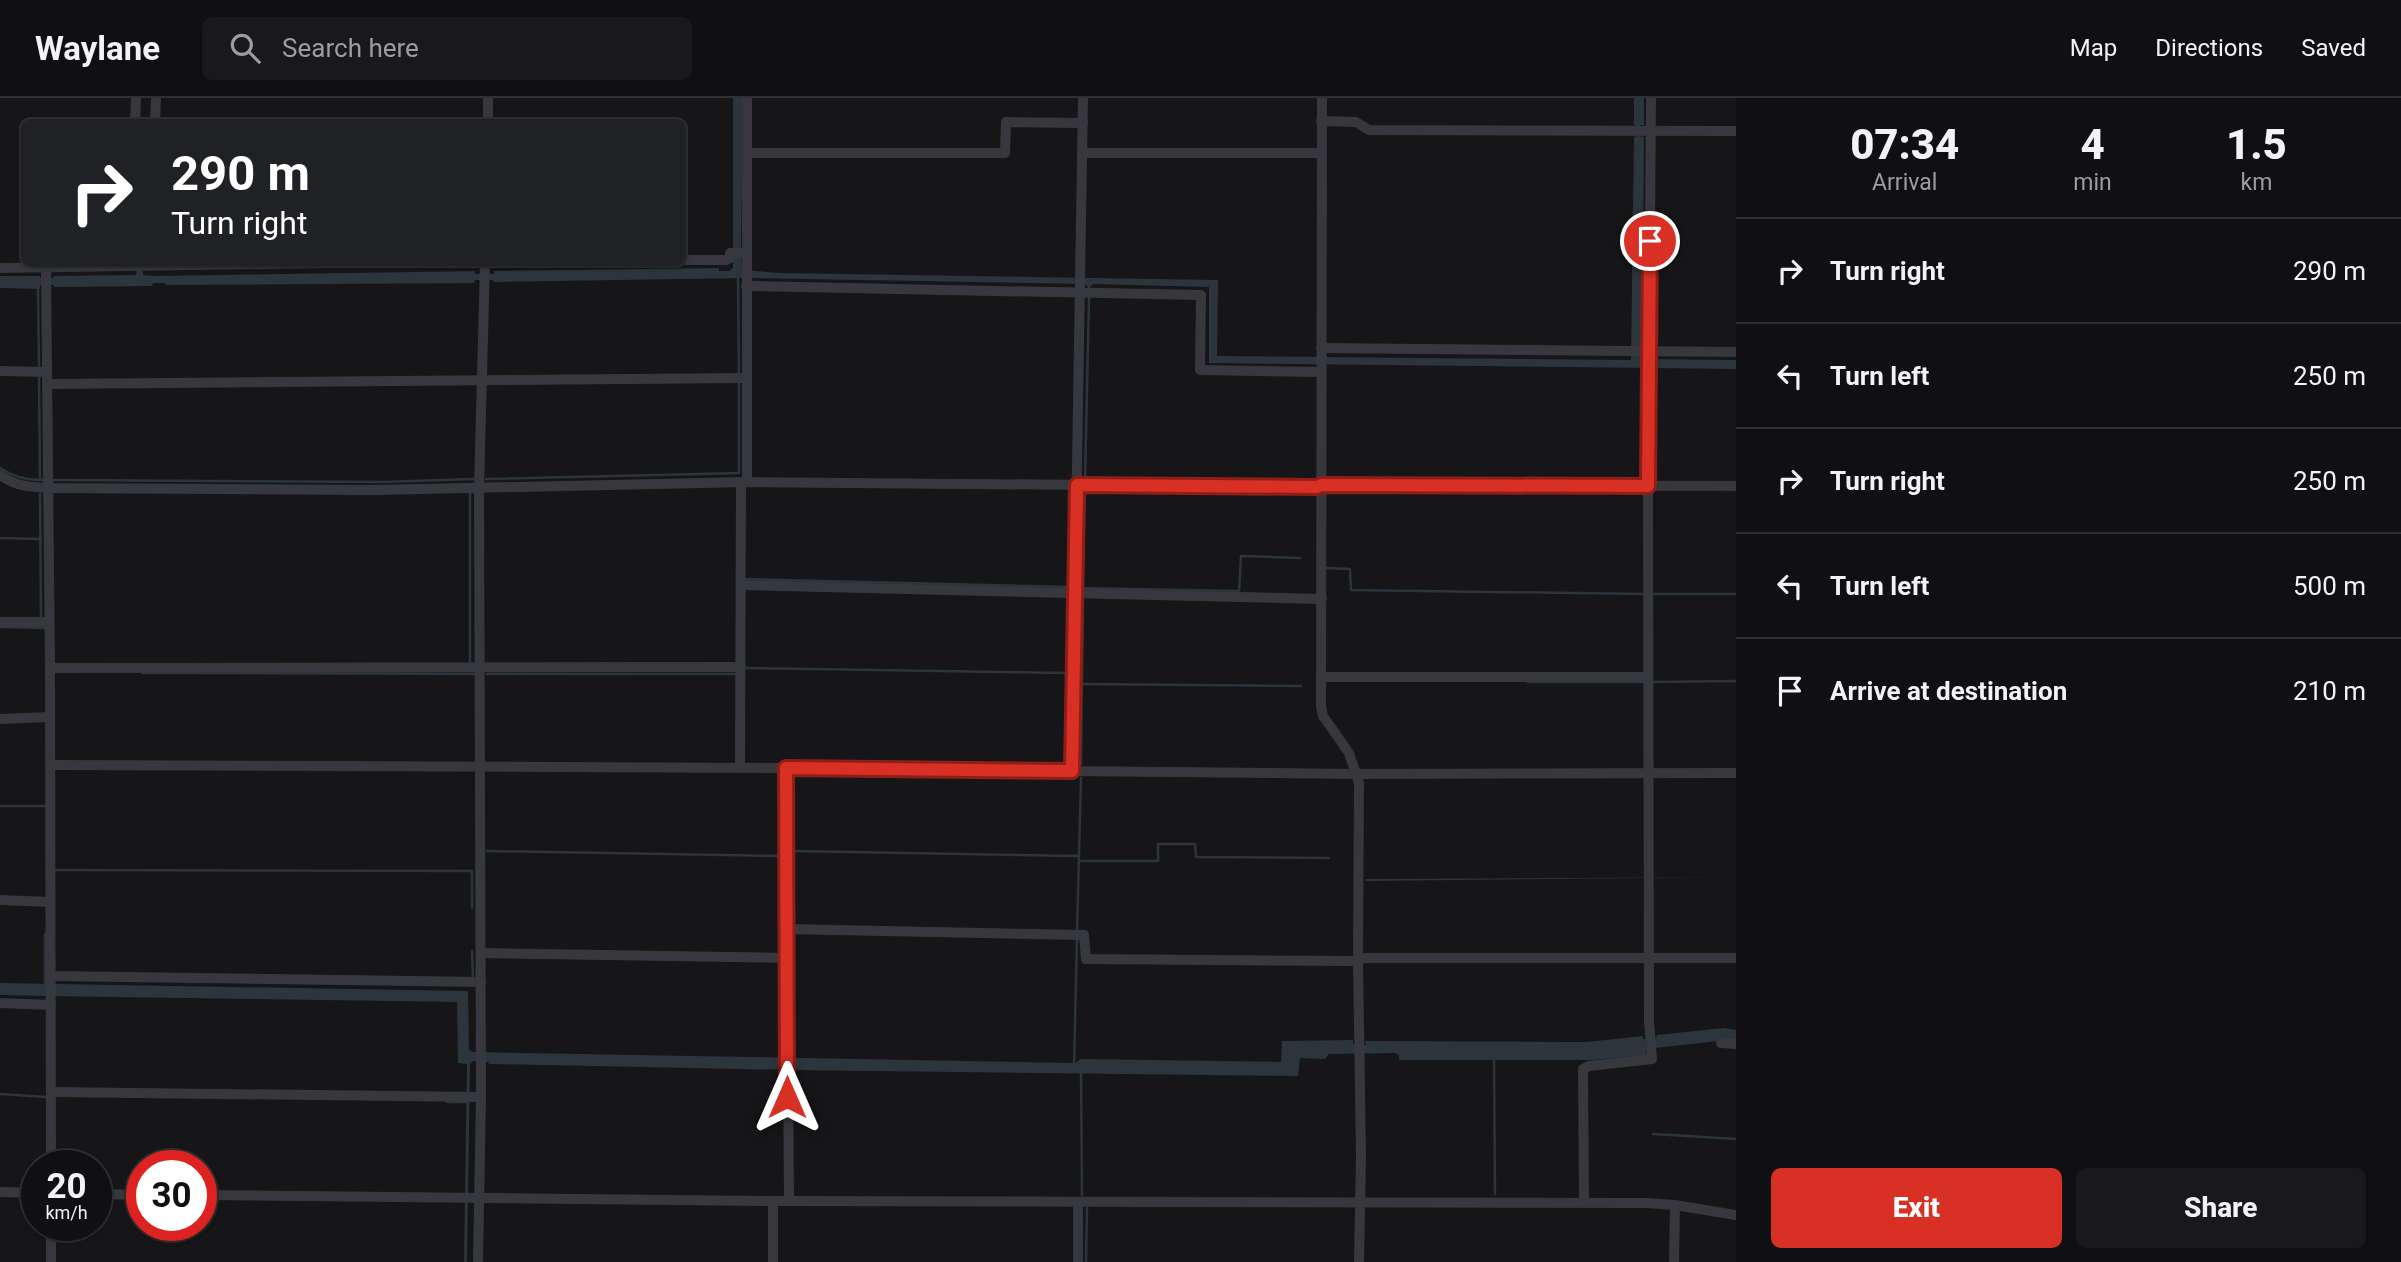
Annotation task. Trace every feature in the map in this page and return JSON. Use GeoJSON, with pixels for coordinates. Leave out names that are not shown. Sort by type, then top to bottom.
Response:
{"type":"FeatureCollection","features":[{"type":"Feature","properties":{"kind":"street"},"geometry":{"type":"LineString","coordinates":[[135,119],[136,98]]}},
{"type":"Feature","properties":{"kind":"street"},"geometry":{"type":"LineString","coordinates":[[155,119],[156,98]]}},
{"type":"Feature","properties":{"kind":"street"},"geometry":{"type":"LineString","coordinates":[[488,98],[488,119]]}},
{"type":"Feature","properties":{"kind":"street"},"geometry":{"type":"LineString","coordinates":[[740,768],[747,98]]}},
{"type":"Feature","properties":{"kind":"street"},"geometry":{"type":"LineString","coordinates":[[1072,771],[1077,485],[1084,291],[1080,274],[1083,98]]}},
{"type":"Feature","properties":{"kind":"street"},"geometry":{"type":"LineString","coordinates":[[1322,98],[1321,677],[1323,716],[1349,753],[1357,774],[1360,803],[1359,1262]]}},
{"type":"Feature","properties":{"kind":"street"},"geometry":{"type":"LineString","coordinates":[[1584,1203],[1583,1069],[1589,1066],[1652,1059],[1648,958],[1648,357],[1643,131],[1651,98]]}},
{"type":"Feature","properties":{"kind":"street"},"geometry":{"type":"LineString","coordinates":[[1321,121],[1356,122],[1370,130],[1736,131]]}},
{"type":"Feature","properties":{"kind":"street"},"geometry":{"type":"LineString","coordinates":[[747,153],[1005,153],[1006,122],[1083,123]]}},
{"type":"Feature","properties":{"kind":"street"},"geometry":{"type":"LineString","coordinates":[[1082,153],[1320,153]]}},
{"type":"Feature","properties":{"kind":"street"},"geometry":{"type":"LineString","coordinates":[[686,260],[726,260],[730,258],[730,253],[746,253]]}},
{"type":"Feature","properties":{"kind":"street"},"geometry":{"type":"LineString","coordinates":[[0,268],[46,277],[132,266]]}},
{"type":"Feature","properties":{"kind":"street"},"geometry":{"type":"LineString","coordinates":[[478,1262],[472,1198],[473,1097],[481,1057],[480,488],[484,267]]}},
{"type":"Feature","properties":{"kind":"street"},"geometry":{"type":"LineString","coordinates":[[46,277],[51,765],[51,1150]]}},
{"type":"Feature","properties":{"kind":"street"},"geometry":{"type":"LineString","coordinates":[[746,284],[1201,295],[1200,370],[1321,360],[1629,351],[1648,357],[1736,352]]}},
{"type":"Feature","properties":{"kind":"street"},"geometry":{"type":"LineString","coordinates":[[0,371],[47,372]]}},
{"type":"Feature","properties":{"kind":"street"},"geometry":{"type":"LineString","coordinates":[[48,384],[742,378]]}},
{"type":"Feature","properties":{"kind":"street"},"geometry":{"type":"LineString","coordinates":[[0,475],[13,484],[25,487],[48,482],[480,488],[744,482],[1317,487],[1736,486]]}},
{"type":"Feature","properties":{"kind":"street"},"geometry":{"type":"LineString","coordinates":[[741,585],[1322,599]]}},
{"type":"Feature","properties":{"kind":"street"},"geometry":{"type":"LineString","coordinates":[[0,622],[49,622]]}},
{"type":"Feature","properties":{"kind":"street"},"geometry":{"type":"LineString","coordinates":[[50,668],[741,667]]}},
{"type":"Feature","properties":{"kind":"street"},"geometry":{"type":"LineString","coordinates":[[1321,677],[1648,677]]}},
{"type":"Feature","properties":{"kind":"street"},"geometry":{"type":"LineString","coordinates":[[0,719],[50,717]]}},
{"type":"Feature","properties":{"kind":"street"},"geometry":{"type":"LineString","coordinates":[[51,765],[1357,774],[1736,773]]}},
{"type":"Feature","properties":{"kind":"street"},"geometry":{"type":"LineString","coordinates":[[786,768],[789,1201]]}},
{"type":"Feature","properties":{"kind":"street"},"geometry":{"type":"LineString","coordinates":[[0,900],[50,902]]}},
{"type":"Feature","properties":{"kind":"street"},"geometry":{"type":"LineString","coordinates":[[788,929],[1084,935],[1086,959],[1736,958]]}},
{"type":"Feature","properties":{"kind":"street"},"geometry":{"type":"LineString","coordinates":[[481,953],[788,958]]}},
{"type":"Feature","properties":{"kind":"street"},"geometry":{"type":"LineString","coordinates":[[51,980],[481,982]]}},
{"type":"Feature","properties":{"kind":"street"},"geometry":{"type":"LineString","coordinates":[[0,1003],[51,1002]]}},
{"type":"Feature","properties":{"kind":"street"},"geometry":{"type":"LineString","coordinates":[[1721,1043],[1736,1044]]}},
{"type":"Feature","properties":{"kind":"street"},"geometry":{"type":"LineString","coordinates":[[51,1092],[473,1097]]}},
{"type":"Feature","properties":{"kind":"street"},"geometry":{"type":"LineString","coordinates":[[0,1192],[21,1193]]}},
{"type":"Feature","properties":{"kind":"street"},"geometry":{"type":"LineString","coordinates":[[217,1195],[773,1201],[1584,1203],[1675,1205],[1736,1214]]}},
{"type":"Feature","properties":{"kind":"street"},"geometry":{"type":"LineString","coordinates":[[773,1201],[773,1262]]}},
{"type":"Feature","properties":{"kind":"street"},"geometry":{"type":"LineString","coordinates":[[1078,1202],[1078,1262]]}},
{"type":"Feature","properties":{"kind":"street"},"geometry":{"type":"LineString","coordinates":[[1674,1262],[1675,1205]]}},
{"type":"Feature","properties":{"kind":"street"},"geometry":{"type":"LineString","coordinates":[[51,1241],[51,1262]]}},
{"type":"Feature","properties":{"kind":"shaded area"},"geometry":{"type":"Polygon","coordinates":[[[733,98],[743,98],[742,270],[779,273],[1218,280],[1217,356],[1631,360],[1634,137],[1637,136],[1637,125],[1634,125],[1634,98],[1644,98],[1644,125],[1640,125],[1640,136],[1644,137],[1642,355],[1653,359],[1736,360],[1736,369],[1209,363],[1209,287],[1093,284],[1090,287],[1090,299],[1085,284],[744,278],[494,282],[475,280],[474,283],[153,283],[152,286],[40,285],[40,289],[0,288],[0,276],[53,278],[136,275],[137,266],[143,266],[143,275],[152,276],[475,271],[475,274],[494,274],[494,271],[719,268],[719,271],[729,271],[733,268],[733,98]]]}},
{"type":"Feature","properties":{"kind":"shaded area"},"geometry":{"type":"Polygon","coordinates":[[[1736,877],[1366,881],[1366,879],[1736,877]]]}},
{"type":"Feature","properties":{"kind":"shaded area"},"geometry":{"type":"Polygon","coordinates":[[[0,983],[468,991],[469,1050],[473,1052],[1075,1063],[1081,1059],[1281,1062],[1282,1041],[1353,1040],[1353,1044],[1366,1045],[1365,1041],[1586,1042],[1643,1036],[1643,1039],[1656,1039],[1657,1035],[1724,1028],[1736,1030],[1736,1039],[1646,1049],[1646,1055],[1593,1060],[1399,1060],[1399,1055],[1395,1053],[1329,1054],[1325,1059],[1300,1058],[1298,1076],[794,1070],[489,1064],[473,1061],[470,1064],[467,1262],[464,1262],[467,1064],[458,1063],[457,1002],[0,995],[0,983]]]}},
{"type":"Feature","properties":{"kind":"waterway"},"geometry":{"type":"LineString","coordinates":[[738,278],[739,376]]}},
{"type":"Feature","properties":{"kind":"waterway"},"geometry":{"type":"LineString","coordinates":[[38,289],[39,367]]}},
{"type":"Feature","properties":{"kind":"waterway"},"geometry":{"type":"LineString","coordinates":[[1085,480],[1089,298]]}},
{"type":"Feature","properties":{"kind":"waterway"},"geometry":{"type":"LineString","coordinates":[[39,376],[40,480]]}},
{"type":"Feature","properties":{"kind":"waterway"},"geometry":{"type":"LineString","coordinates":[[486,479],[739,473],[739,382]]}},
{"type":"Feature","properties":{"kind":"waterway"},"geometry":{"type":"LineString","coordinates":[[0,468],[22,478],[46,480]]}},
{"type":"Feature","properties":{"kind":"waterway"},"geometry":{"type":"LineString","coordinates":[[53,480],[381,482],[473,479]]}},
{"type":"Feature","properties":{"kind":"waterway"},"geometry":{"type":"LineString","coordinates":[[1083,588],[1085,490]]}},
{"type":"Feature","properties":{"kind":"waterway"},"geometry":{"type":"LineString","coordinates":[[470,493],[470,663]]}},
{"type":"Feature","properties":{"kind":"waterway"},"geometry":{"type":"LineString","coordinates":[[40,494],[41,619]]}},
{"type":"Feature","properties":{"kind":"waterway"},"geometry":{"type":"LineString","coordinates":[[0,538],[41,539]]}},
{"type":"Feature","properties":{"kind":"waterway"},"geometry":{"type":"LineString","coordinates":[[1079,588],[1239,591],[1241,556],[1300,558]]}},
{"type":"Feature","properties":{"kind":"waterway"},"geometry":{"type":"LineString","coordinates":[[1327,568],[1350,569],[1351,590],[1644,594]]}},
{"type":"Feature","properties":{"kind":"waterway"},"geometry":{"type":"LineString","coordinates":[[746,579],[1071,587]]}},
{"type":"Feature","properties":{"kind":"waterway"},"geometry":{"type":"LineString","coordinates":[[1652,594],[1736,594]]}},
{"type":"Feature","properties":{"kind":"waterway"},"geometry":{"type":"LineString","coordinates":[[1081,764],[1083,598]]}},
{"type":"Feature","properties":{"kind":"waterway"},"geometry":{"type":"LineString","coordinates":[[0,627],[45,628]]}},
{"type":"Feature","properties":{"kind":"waterway"},"geometry":{"type":"LineString","coordinates":[[745,668],[1070,673]]}},
{"type":"Feature","properties":{"kind":"waterway"},"geometry":{"type":"LineString","coordinates":[[142,673],[474,674]]}},
{"type":"Feature","properties":{"kind":"waterway"},"geometry":{"type":"LineString","coordinates":[[487,674],[735,674]]}},
{"type":"Feature","properties":{"kind":"waterway"},"geometry":{"type":"LineString","coordinates":[[1652,682],[1736,681]]}},
{"type":"Feature","properties":{"kind":"waterway"},"geometry":{"type":"LineString","coordinates":[[1528,682],[1644,682]]}},
{"type":"Feature","properties":{"kind":"waterway"},"geometry":{"type":"LineString","coordinates":[[1082,684],[1301,686]]}},
{"type":"Feature","properties":{"kind":"waterway"},"geometry":{"type":"LineString","coordinates":[[1077,931],[1081,778]]}},
{"type":"Feature","properties":{"kind":"waterway"},"geometry":{"type":"LineString","coordinates":[[0,806],[46,806]]}},
{"type":"Feature","properties":{"kind":"waterway"},"geometry":{"type":"LineString","coordinates":[[1079,861],[1158,861],[1158,844],[1195,844],[1196,857],[1329,858]]}},
{"type":"Feature","properties":{"kind":"waterway"},"geometry":{"type":"LineString","coordinates":[[487,851],[780,856],[780,851]]}},
{"type":"Feature","properties":{"kind":"waterway"},"geometry":{"type":"LineString","coordinates":[[792,851],[1079,856]]}},
{"type":"Feature","properties":{"kind":"waterway"},"geometry":{"type":"LineString","coordinates":[[56,870],[472,871],[472,908]]}},
{"type":"Feature","properties":{"kind":"waterway"},"geometry":{"type":"LineString","coordinates":[[45,934],[45,986]]}},
{"type":"Feature","properties":{"kind":"waterway"},"geometry":{"type":"LineString","coordinates":[[1074,1066],[1077,940]]}},
{"type":"Feature","properties":{"kind":"waterway"},"geometry":{"type":"LineString","coordinates":[[472,951],[473,978]]}},
{"type":"Feature","properties":{"kind":"waterway"},"geometry":{"type":"LineString","coordinates":[[1494,1057],[1495,1194]]}},
{"type":"Feature","properties":{"kind":"waterway"},"geometry":{"type":"LineString","coordinates":[[1081,1072],[1082,1195]]}},
{"type":"Feature","properties":{"kind":"waterway"},"geometry":{"type":"LineString","coordinates":[[0,1094],[45,1097]]}},
{"type":"Feature","properties":{"kind":"waterway"},"geometry":{"type":"LineString","coordinates":[[447,1102],[468,1102]]}},
{"type":"Feature","properties":{"kind":"waterway"},"geometry":{"type":"LineString","coordinates":[[1653,1134],[1736,1139]]}},
{"type":"Feature","properties":{"kind":"waterway"},"geometry":{"type":"LineString","coordinates":[[1086,1262],[1087,1208]]}},
{"type":"Feature","properties":{"kind":"route"},"geometry":{"type":"LineString","coordinates":[[787,1097],[786,768],[1072,771],[1077,485],[1648,486],[1650,241]]}}]}
